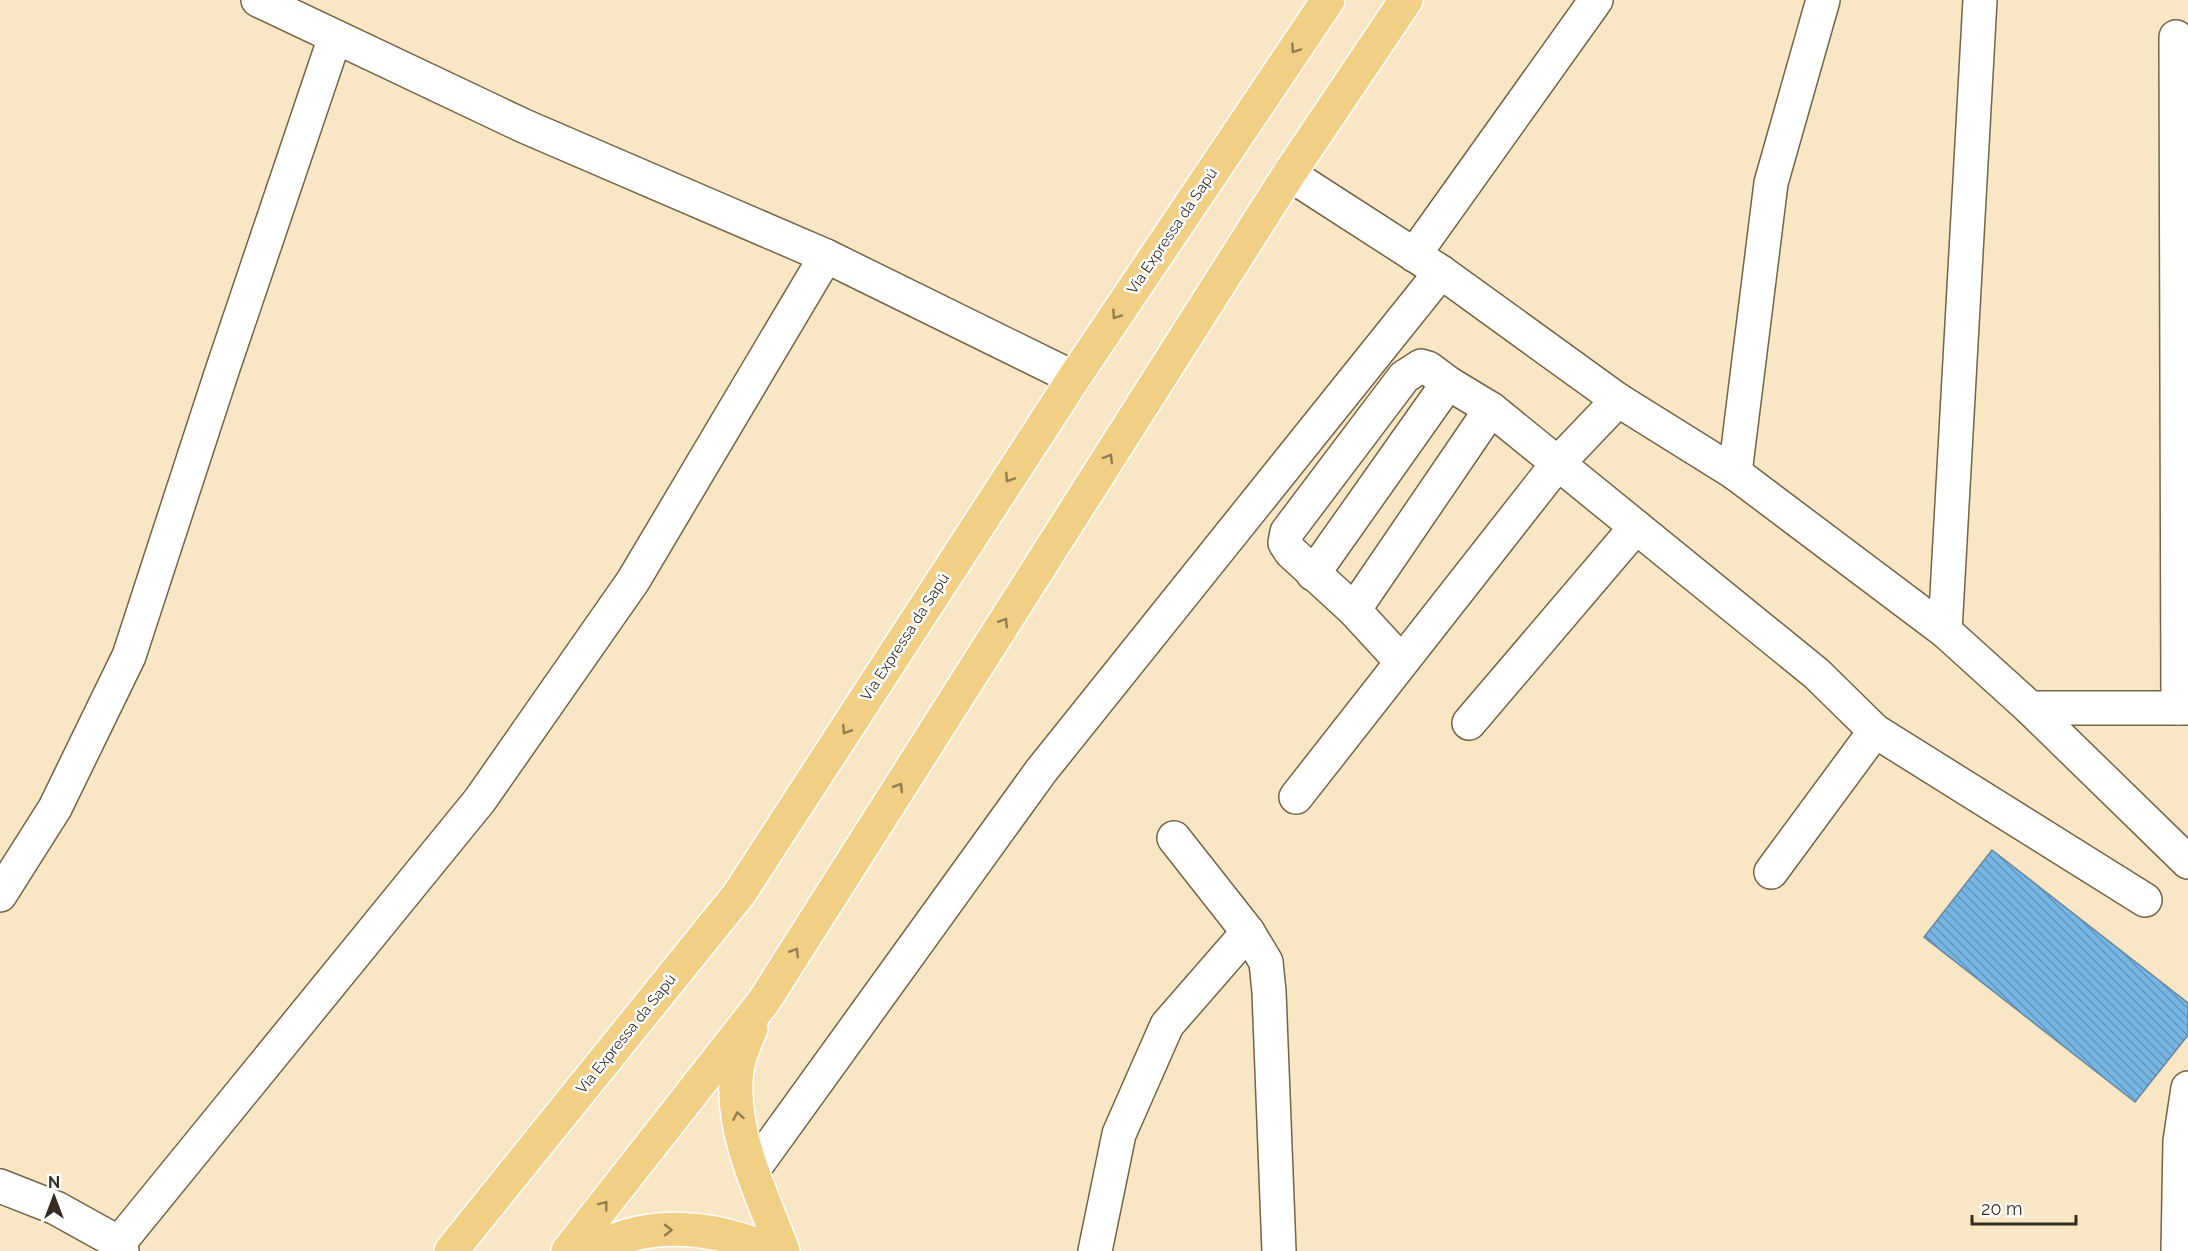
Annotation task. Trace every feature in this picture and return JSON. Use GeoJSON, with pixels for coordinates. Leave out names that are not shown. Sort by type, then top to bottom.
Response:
{"type":"FeatureCollection","features":[{"type":"Feature","properties":{"kind":"main road","name":"Via Expressa da Sapú"},"geometry":{"type":"LineString","coordinates":[[451,1251],[739,894],[1074,378],[1328,0]]}},
{"type":"Feature","properties":{"kind":"main road"},"geometry":{"type":"LineString","coordinates":[[568,1251],[764,1001],[1289,174],[1406,0]]}},
{"type":"Feature","properties":{"kind":"main road"},"geometry":{"type":"LineString","coordinates":[[764,1001],[742,1049],[736,1080],[736,1113],[753,1170],[783,1251]]}},
{"type":"Feature","properties":{"kind":"main road"},"geometry":{"type":"LineString","coordinates":[[593,1251],[628,1235],[666,1229],[708,1233],[750,1242],[769,1251]]}},
{"type":"Feature","properties":{"kind":"street"},"geometry":{"type":"LineString","coordinates":[[258,0],[524,126],[826,256],[1074,378]]}},
{"type":"Feature","properties":{"kind":"street"},"geometry":{"type":"LineString","coordinates":[[753,1170],[1041,771],[1428,264],[1596,0]]}},
{"type":"Feature","properties":{"kind":"street"},"geometry":{"type":"LineString","coordinates":[[1735,472],[1772,183],[1823,0]]}},
{"type":"Feature","properties":{"kind":"street"},"geometry":{"type":"LineString","coordinates":[[1945,631],[1980,0]]}},
{"type":"Feature","properties":{"kind":"street"},"geometry":{"type":"LineString","coordinates":[[0,895],[55,808],[129,656],[335,37]]}},
{"type":"Feature","properties":{"kind":"street"},"geometry":{"type":"LineString","coordinates":[[2030,708],[2183,708],[2176,37]]}},
{"type":"Feature","properties":{"kind":"street"},"geometry":{"type":"LineString","coordinates":[[1289,174],[1428,264],[1618,400],[1735,472],[1945,631],[2030,708],[2188,862]]}},
{"type":"Feature","properties":{"kind":"street"},"geometry":{"type":"LineString","coordinates":[[0,1185],[56,1208],[120,1247],[480,800],[633,581],[826,256]]}},
{"type":"Feature","properties":{"kind":"street"},"geometry":{"type":"LineString","coordinates":[[1401,661],[1354,610],[1313,574],[1285,543],[1287,532],[1404,377],[1421,366],[1428,368],[1491,409],[1817,674],[1875,731],[2145,900]]}},
{"type":"Feature","properties":{"kind":"street"},"geometry":{"type":"LineString","coordinates":[[1313,574],[1448,383]]}},
{"type":"Feature","properties":{"kind":"street"},"geometry":{"type":"LineString","coordinates":[[1296,797],[1558,463],[1618,400]]}},
{"type":"Feature","properties":{"kind":"street"},"geometry":{"type":"LineString","coordinates":[[1354,610],[1491,409]]}},
{"type":"Feature","properties":{"kind":"street"},"geometry":{"type":"LineString","coordinates":[[1469,723],[1636,527]]}},
{"type":"Feature","properties":{"kind":"street"},"geometry":{"type":"LineString","coordinates":[[1772,873],[1875,731]]}},
{"type":"Feature","properties":{"kind":"street"},"geometry":{"type":"LineString","coordinates":[[1174,838],[1248,932],[1266,962],[1279,1251]]}},
{"type":"Feature","properties":{"kind":"street"},"geometry":{"type":"LineString","coordinates":[[1095,1251],[1119,1134],[1167,1025],[1248,932]]}},
{"type":"Feature","properties":{"kind":"street"},"geometry":{"type":"LineString","coordinates":[[2178,1251],[2180,1141],[2188,1088]]}},
{"type":"Feature","properties":{"kind":"building"},"geometry":{"type":"Polygon","coordinates":[[[1992,850],[2188,1003],[2188,1035],[2135,1102],[1924,937],[1992,850]]]}}]}
